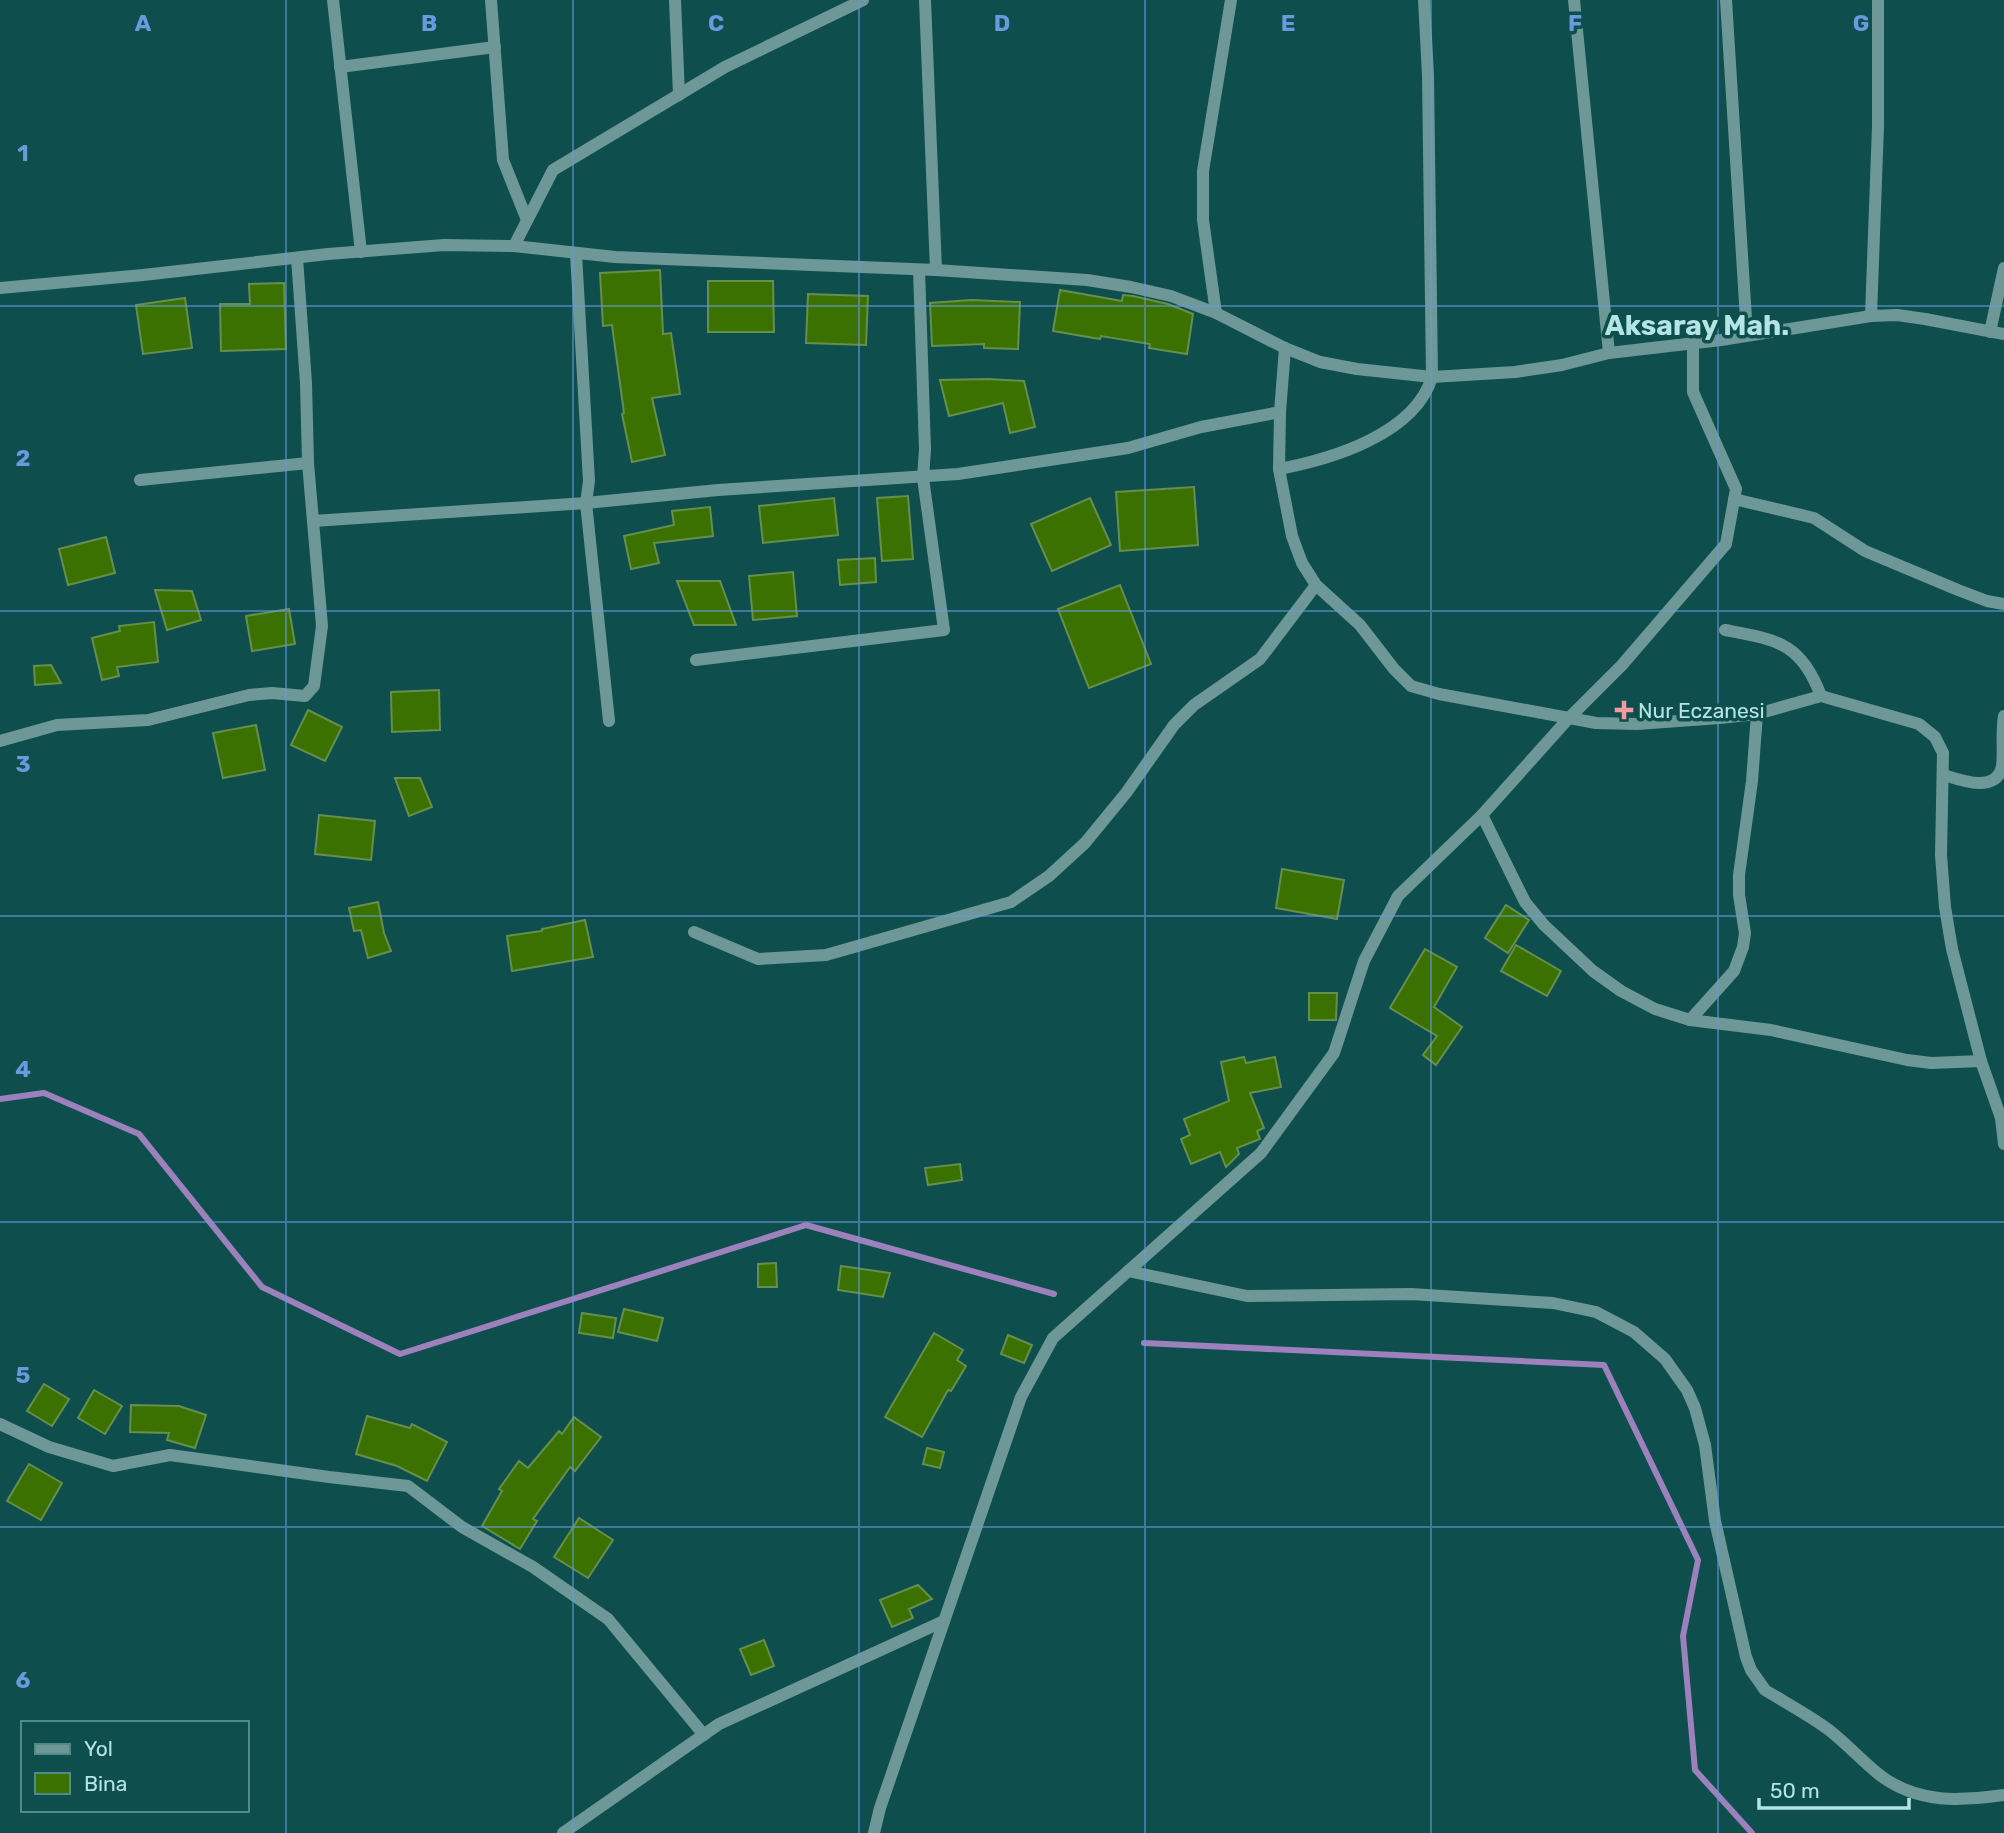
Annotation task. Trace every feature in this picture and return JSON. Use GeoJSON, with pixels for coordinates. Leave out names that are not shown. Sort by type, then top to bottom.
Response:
{"type":"FeatureCollection","features":[{"type":"Feature","properties":{"kind":"street"},"geometry":{"type":"LineString","coordinates":[[333,0],[361,252]]}},
{"type":"Feature","properties":{"kind":"street"},"geometry":{"type":"LineString","coordinates":[[491,0],[503,160],[527,220]]}},
{"type":"Feature","properties":{"kind":"street"},"geometry":{"type":"LineString","coordinates":[[675,0],[679,95]]}},
{"type":"Feature","properties":{"kind":"street"},"geometry":{"type":"LineString","coordinates":[[514,246],[553,170],[725,67],[863,0]]}},
{"type":"Feature","properties":{"kind":"street"},"geometry":{"type":"LineString","coordinates":[[925,0],[936,270]]}},
{"type":"Feature","properties":{"kind":"street"},"geometry":{"type":"LineString","coordinates":[[1216,313],[1203,220],[1203,171],[1231,0]]}},
{"type":"Feature","properties":{"kind":"street"},"geometry":{"type":"LineString","coordinates":[[1279,469],[1339,453],[1388,429],[1415,409],[1423,399],[1432,377],[1428,75],[1424,0]]}},
{"type":"Feature","properties":{"kind":"street"},"geometry":{"type":"LineString","coordinates":[[1574,0],[1609,354]]}},
{"type":"Feature","properties":{"kind":"street"},"geometry":{"type":"LineString","coordinates":[[1726,0],[1747,335]]}},
{"type":"Feature","properties":{"kind":"street"},"geometry":{"type":"LineString","coordinates":[[1871,316],[1878,126],[1878,0]]}},
{"type":"Feature","properties":{"kind":"street"},"geometry":{"type":"LineString","coordinates":[[340,67],[495,47]]}},
{"type":"Feature","properties":{"kind":"street"},"geometry":{"type":"LineString","coordinates":[[0,288],[444,245],[514,246],[615,257],[936,270],[1109,283],[1171,296],[1216,313],[1285,348],[1320,362],[1432,377],[1515,372],[1609,354],[1871,316],[1925,318],[2004,334]]}},
{"type":"Feature","properties":{"kind":"street"},"geometry":{"type":"LineString","coordinates":[[576,254],[589,481],[586,503],[609,721]]}},
{"type":"Feature","properties":{"kind":"street"},"geometry":{"type":"LineString","coordinates":[[0,741],[57,725],[148,720],[249,695],[272,693],[305,696],[314,686],[322,626],[308,463],[306,383],[297,258]]}},
{"type":"Feature","properties":{"kind":"street"},"geometry":{"type":"LineString","coordinates":[[1990,332],[2004,268]]}},
{"type":"Feature","properties":{"kind":"street"},"geometry":{"type":"LineString","coordinates":[[696,660],[944,630],[923,478],[925,449],[919,270]]}},
{"type":"Feature","properties":{"kind":"street"},"geometry":{"type":"LineString","coordinates":[[874,1833],[880,1808],[1021,1397],[1053,1338],[1261,1153],[1334,1053],[1364,961],[1398,896],[1482,815],[1568,719],[1622,665],[1726,544],[1736,489],[1693,392],[1693,343]]}},
{"type":"Feature","properties":{"kind":"street"},"geometry":{"type":"LineString","coordinates":[[1285,348],[1279,469],[1292,536],[1302,563],[1315,585],[1360,625],[1394,669],[1411,685],[1439,694],[1596,723],[1636,724],[1757,714],[1821,696],[1919,724],[1935,737],[1942,753],[1944,775],[1941,855],[1952,949],[1981,1061],[2001,1118],[2004,1143]]}},
{"type":"Feature","properties":{"kind":"street"},"geometry":{"type":"LineString","coordinates":[[313,521],[586,503],[853,480],[923,478],[1128,448],[1201,427],[1280,412]]}},
{"type":"Feature","properties":{"kind":"street"},"geometry":{"type":"LineString","coordinates":[[139,480],[308,463]]}},
{"type":"Feature","properties":{"kind":"street"},"geometry":{"type":"LineString","coordinates":[[1734,499],[1814,518],[1865,551],[1958,590],[2004,604]]}},
{"type":"Feature","properties":{"kind":"street"},"geometry":{"type":"LineString","coordinates":[[694,932],[758,959],[826,955],[1011,902],[1049,876],[1085,843],[1126,793],[1174,725],[1194,705],[1260,659],[1315,585]]}},
{"type":"Feature","properties":{"kind":"street"},"geometry":{"type":"LineString","coordinates":[[1725,629],[1777,642],[1792,651],[1805,662],[1821,696]]}},
{"type":"Feature","properties":{"kind":"street"},"geometry":{"type":"LineString","coordinates":[[1690,1020],[1734,971],[1743,947],[1745,933],[1740,904],[1740,875],[1757,714]]}},
{"type":"Feature","properties":{"kind":"street"},"geometry":{"type":"LineString","coordinates":[[1944,775],[1978,783],[1996,777],[2002,766],[2001,735],[2004,716]]}},
{"type":"Feature","properties":{"kind":"street"},"geometry":{"type":"LineString","coordinates":[[1482,815],[1525,902],[1544,925],[1593,971],[1621,991],[1655,1009],[1690,1020],[1771,1030],[1907,1060],[1931,1063],[1981,1061]]}},
{"type":"Feature","properties":{"kind":"street"},"geometry":{"type":"LineString","coordinates":[[1128,1271],[1247,1296],[1411,1294],[1553,1303],[1596,1312],[1634,1332],[1665,1359],[1687,1390],[1695,1408],[1705,1445],[1715,1521],[1746,1657],[1757,1681],[1765,1690],[1828,1730],[1881,1776],[1910,1793],[1954,1801],[2004,1795]]}},
{"type":"Feature","properties":{"kind":"street"},"geometry":{"type":"LineString","coordinates":[[0,1424],[49,1447],[113,1466],[170,1455],[408,1486],[462,1527],[533,1567],[608,1619],[704,1735]]}},
{"type":"Feature","properties":{"kind":"street"},"geometry":{"type":"LineString","coordinates":[[563,1833],[719,1724],[944,1621]]}},
{"type":"Feature","properties":{"kind":"building"},"geometry":{"type":"Polygon","coordinates":[[[660,270],[663,334],[671,333],[680,394],[652,398],[665,455],[632,462],[622,414],[612,325],[603,326],[600,273],[660,270]]]}},
{"type":"Feature","properties":{"kind":"building"},"geometry":{"type":"Polygon","coordinates":[[[708,281],[773,281],[774,332],[708,332],[708,281]]]}},
{"type":"Feature","properties":{"kind":"building"},"geometry":{"type":"Polygon","coordinates":[[[284,283],[286,349],[221,351],[220,304],[250,304],[249,284],[284,283]]]}},
{"type":"Feature","properties":{"kind":"building"},"geometry":{"type":"Polygon","coordinates":[[[1060,290],[1122,301],[1123,295],[1133,296],[1168,304],[1193,314],[1187,354],[1149,348],[1150,344],[1053,331],[1060,290]]]}},
{"type":"Feature","properties":{"kind":"building"},"geometry":{"type":"Polygon","coordinates":[[[808,294],[868,296],[866,345],[806,343],[808,294]]]}},
{"type":"Feature","properties":{"kind":"building"},"geometry":{"type":"Polygon","coordinates":[[[185,298],[192,348],[143,354],[136,305],[185,298]]]}},
{"type":"Feature","properties":{"kind":"building"},"geometry":{"type":"Polygon","coordinates":[[[971,300],[1020,302],[1018,349],[984,348],[984,344],[932,346],[930,303],[971,300]]]}},
{"type":"Feature","properties":{"kind":"building"},"geometry":{"type":"Polygon","coordinates":[[[940,380],[1024,381],[1035,427],[1010,433],[1003,403],[949,416],[940,380]]]}},
{"type":"Feature","properties":{"kind":"building"},"geometry":{"type":"Polygon","coordinates":[[[1194,487],[1198,545],[1120,551],[1116,492],[1194,487]]]}},
{"type":"Feature","properties":{"kind":"building"},"geometry":{"type":"Polygon","coordinates":[[[908,496],[913,559],[882,561],[877,498],[908,496]]]}},
{"type":"Feature","properties":{"kind":"building"},"geometry":{"type":"Polygon","coordinates":[[[834,498],[838,535],[763,543],[759,506],[834,498]]]}},
{"type":"Feature","properties":{"kind":"building"},"geometry":{"type":"Polygon","coordinates":[[[1090,498],[1111,545],[1052,571],[1031,524],[1090,498]]]}},
{"type":"Feature","properties":{"kind":"building"},"geometry":{"type":"Polygon","coordinates":[[[710,507],[713,536],[654,543],[659,563],[631,569],[624,536],[674,525],[672,511],[710,507]]]}},
{"type":"Feature","properties":{"kind":"building"},"geometry":{"type":"Polygon","coordinates":[[[106,537],[115,573],[68,585],[59,549],[106,537]]]}},
{"type":"Feature","properties":{"kind":"building"},"geometry":{"type":"Polygon","coordinates":[[[875,558],[876,582],[840,585],[838,560],[875,558]]]}},
{"type":"Feature","properties":{"kind":"building"},"geometry":{"type":"Polygon","coordinates":[[[793,572],[797,616],[753,620],[749,576],[793,572]]]}},
{"type":"Feature","properties":{"kind":"building"},"geometry":{"type":"Polygon","coordinates":[[[677,581],[720,581],[736,625],[694,625],[677,581]]]}},
{"type":"Feature","properties":{"kind":"building"},"geometry":{"type":"Polygon","coordinates":[[[1120,585],[1151,664],[1089,688],[1058,609],[1120,585]]]}},
{"type":"Feature","properties":{"kind":"building"},"geometry":{"type":"Polygon","coordinates":[[[155,590],[192,591],[201,620],[167,630],[155,590]]]}},
{"type":"Feature","properties":{"kind":"building"},"geometry":{"type":"Polygon","coordinates":[[[289,609],[295,644],[252,651],[246,616],[289,609]]]}},
{"type":"Feature","properties":{"kind":"building"},"geometry":{"type":"Polygon","coordinates":[[[154,622],[158,662],[117,667],[119,676],[102,680],[92,638],[120,631],[119,626],[154,622]]]}},
{"type":"Feature","properties":{"kind":"building"},"geometry":{"type":"Polygon","coordinates":[[[51,665],[61,683],[35,685],[34,666],[51,665]]]}},
{"type":"Feature","properties":{"kind":"building"},"geometry":{"type":"Polygon","coordinates":[[[439,690],[440,730],[392,732],[391,692],[439,690]]]}},
{"type":"Feature","properties":{"kind":"building"},"geometry":{"type":"Polygon","coordinates":[[[308,710],[342,727],[325,761],[291,745],[308,710]]]}},
{"type":"Feature","properties":{"kind":"building"},"geometry":{"type":"Polygon","coordinates":[[[256,725],[265,770],[223,778],[213,733],[256,725]]]}},
{"type":"Feature","properties":{"kind":"building"},"geometry":{"type":"Polygon","coordinates":[[[395,778],[420,778],[432,807],[409,816],[395,778]]]}},
{"type":"Feature","properties":{"kind":"building"},"geometry":{"type":"Polygon","coordinates":[[[319,815],[375,821],[371,860],[315,854],[319,815]]]}},
{"type":"Feature","properties":{"kind":"building"},"geometry":{"type":"Polygon","coordinates":[[[1282,869],[1344,880],[1337,919],[1276,908],[1282,869]]]}},
{"type":"Feature","properties":{"kind":"building"},"geometry":{"type":"Polygon","coordinates":[[[378,902],[384,933],[391,951],[368,958],[361,930],[354,931],[349,908],[378,902]]]}},
{"type":"Feature","properties":{"kind":"building"},"geometry":{"type":"Polygon","coordinates":[[[1506,905],[1529,920],[1508,953],[1485,938],[1506,905]]]}},
{"type":"Feature","properties":{"kind":"building"},"geometry":{"type":"Polygon","coordinates":[[[585,920],[593,957],[512,971],[507,936],[542,931],[585,920]]]}},
{"type":"Feature","properties":{"kind":"building"},"geometry":{"type":"Polygon","coordinates":[[[1516,945],[1561,971],[1547,996],[1501,971],[1516,945]]]}},
{"type":"Feature","properties":{"kind":"building"},"geometry":{"type":"Polygon","coordinates":[[[1425,949],[1457,967],[1434,1007],[1462,1027],[1436,1065],[1423,1055],[1437,1036],[1390,1008],[1425,949]]]}},
{"type":"Feature","properties":{"kind":"building"},"geometry":{"type":"Polygon","coordinates":[[[1309,993],[1337,993],[1336,1020],[1309,1020],[1309,993]]]}},
{"type":"Feature","properties":{"kind":"building"},"geometry":{"type":"Polygon","coordinates":[[[1244,1057],[1246,1063],[1275,1057],[1281,1087],[1250,1093],[1264,1128],[1257,1131],[1260,1139],[1237,1148],[1239,1154],[1226,1167],[1220,1152],[1191,1164],[1181,1139],[1190,1135],[1184,1119],[1229,1101],[1221,1062],[1244,1057]]]}},
{"type":"Feature","properties":{"kind":"building"},"geometry":{"type":"Polygon","coordinates":[[[960,1164],[962,1180],[928,1185],[925,1168],[960,1164]]]}},
{"type":"Feature","properties":{"kind":"building"},"geometry":{"type":"Polygon","coordinates":[[[776,1263],[777,1287],[758,1287],[758,1264],[776,1263]]]}},
{"type":"Feature","properties":{"kind":"building"},"geometry":{"type":"Polygon","coordinates":[[[841,1266],[890,1273],[883,1297],[838,1290],[841,1266]]]}},
{"type":"Feature","properties":{"kind":"building"},"geometry":{"type":"Polygon","coordinates":[[[624,1309],[663,1318],[657,1341],[618,1332],[624,1309]]]}},
{"type":"Feature","properties":{"kind":"building"},"geometry":{"type":"Polygon","coordinates":[[[582,1313],[616,1318],[613,1338],[579,1333],[582,1313]]]}},
{"type":"Feature","properties":{"kind":"building"},"geometry":{"type":"Polygon","coordinates":[[[934,1333],[963,1350],[957,1360],[966,1366],[951,1391],[948,1390],[922,1437],[885,1417],[934,1333]]]}},
{"type":"Feature","properties":{"kind":"building"},"geometry":{"type":"Polygon","coordinates":[[[1008,1335],[1032,1345],[1024,1363],[1001,1354],[1008,1335]]]}},
{"type":"Feature","properties":{"kind":"building"},"geometry":{"type":"Polygon","coordinates":[[[44,1384],[69,1399],[52,1426],[27,1411],[44,1384]]]}},
{"type":"Feature","properties":{"kind":"building"},"geometry":{"type":"Polygon","coordinates":[[[94,1390],[122,1406],[105,1434],[78,1418],[94,1390]]]}},
{"type":"Feature","properties":{"kind":"building"},"geometry":{"type":"Polygon","coordinates":[[[131,1405],[179,1406],[206,1415],[195,1448],[167,1440],[169,1433],[130,1432],[131,1405]]]}},
{"type":"Feature","properties":{"kind":"building"},"geometry":{"type":"Polygon","coordinates":[[[367,1416],[410,1428],[412,1424],[447,1442],[427,1481],[397,1466],[356,1454],[367,1416]]]}},
{"type":"Feature","properties":{"kind":"building"},"geometry":{"type":"Polygon","coordinates":[[[574,1417],[601,1437],[575,1471],[570,1467],[533,1519],[537,1521],[520,1549],[482,1526],[502,1491],[499,1489],[519,1461],[528,1468],[559,1431],[562,1434],[574,1417]]]}},
{"type":"Feature","properties":{"kind":"building"},"geometry":{"type":"Polygon","coordinates":[[[927,1448],[944,1452],[940,1468],[923,1464],[927,1448]]]}},
{"type":"Feature","properties":{"kind":"building"},"geometry":{"type":"Polygon","coordinates":[[[29,1464],[62,1483],[41,1520],[7,1501],[29,1464]]]}},
{"type":"Feature","properties":{"kind":"building"},"geometry":{"type":"Polygon","coordinates":[[[579,1518],[613,1540],[588,1578],[554,1557],[579,1518]]]}},
{"type":"Feature","properties":{"kind":"building"},"geometry":{"type":"Polygon","coordinates":[[[918,1585],[932,1599],[909,1609],[913,1618],[892,1627],[880,1600],[918,1585]]]}},
{"type":"Feature","properties":{"kind":"building"},"geometry":{"type":"Polygon","coordinates":[[[764,1640],[774,1666],[751,1675],[740,1649],[764,1640]]]}},
{"type":"Feature","properties":{"kind":"waterway"},"geometry":{"type":"LineString","coordinates":[[0,1099],[44,1093],[139,1134],[262,1287],[400,1354],[806,1225],[1054,1294]]}},
{"type":"Feature","properties":{"kind":"waterway"},"geometry":{"type":"LineString","coordinates":[[1144,1343],[1604,1365],[1698,1560],[1683,1636],[1695,1770],[1752,1833]]}},
{"type":"Feature","properties":{"kind":"place","name":"Nur Eczanesi"},"geometry":{"type":"Point","coordinates":[1624,710]}},
{"type":"Feature","properties":{"kind":"district","name":"Aksaray Mah."},"geometry":{"type":"Point","coordinates":[1697,325]}}]}
